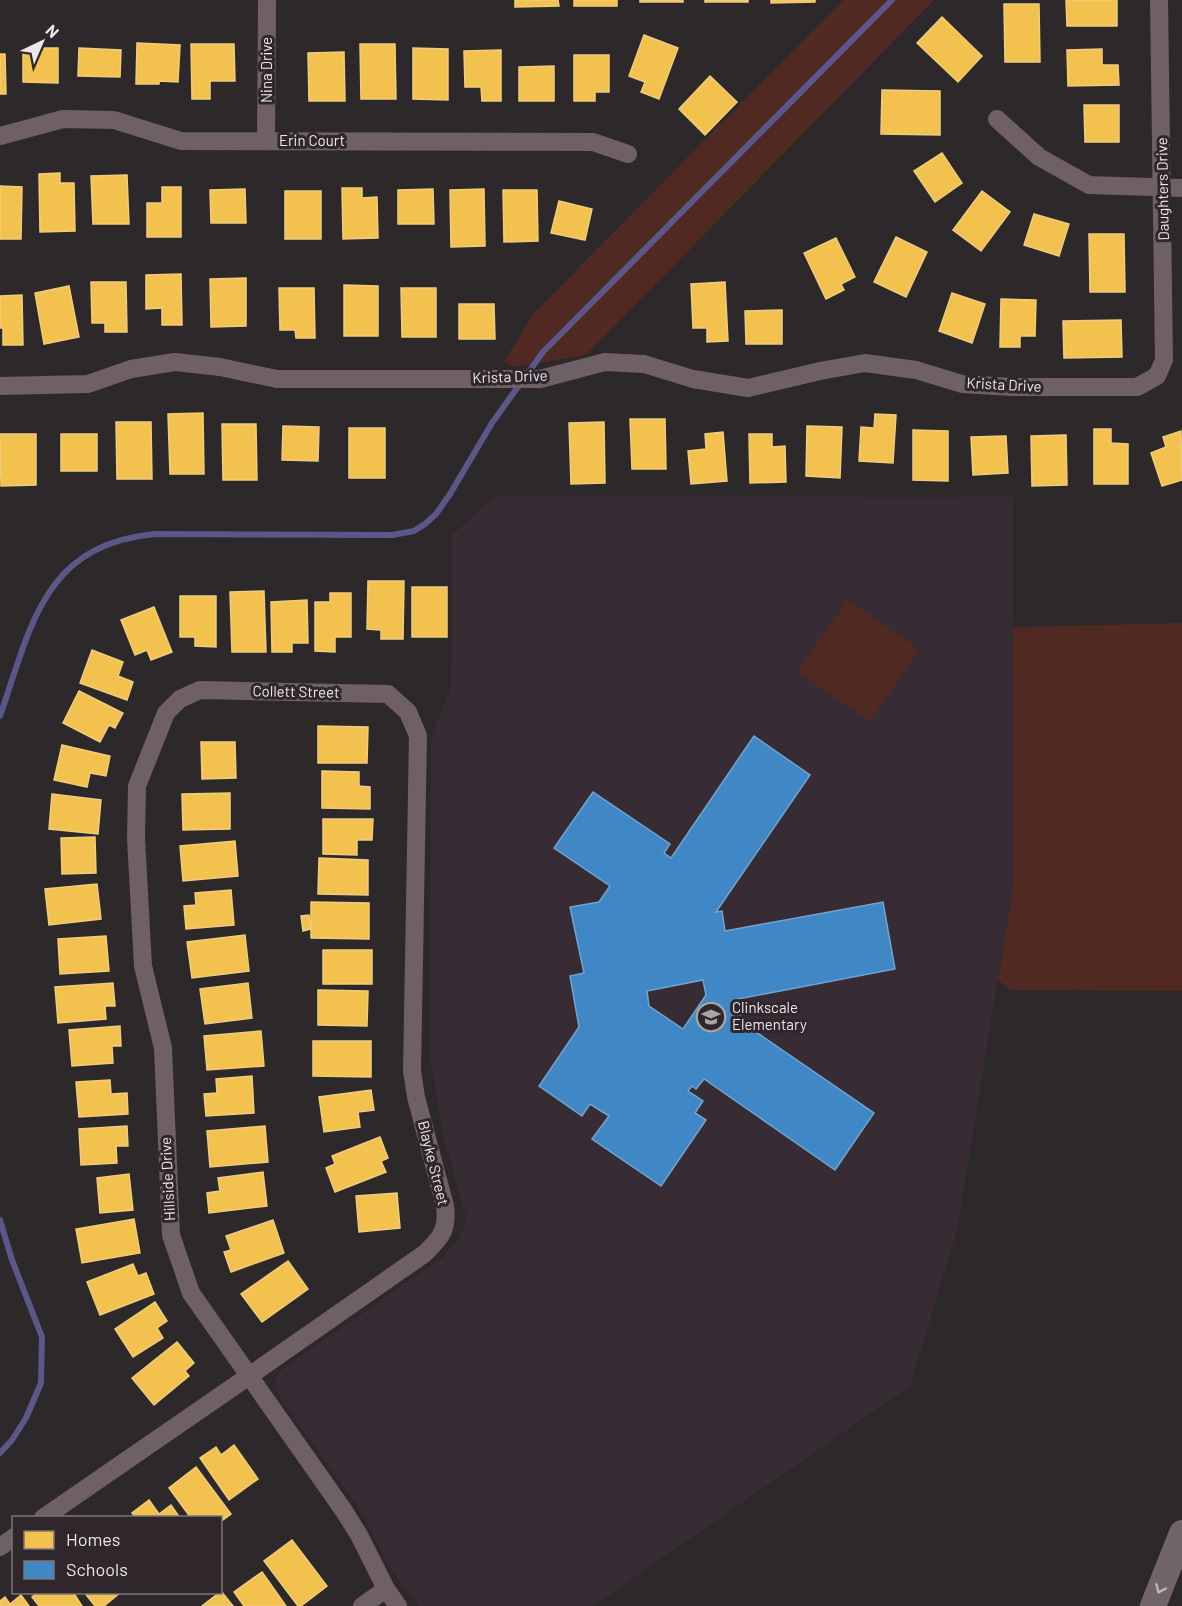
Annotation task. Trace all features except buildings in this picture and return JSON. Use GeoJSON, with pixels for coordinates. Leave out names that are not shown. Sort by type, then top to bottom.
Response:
{"type":"FeatureCollection","features":[{"type":"Feature","properties":{"kind":"main road"},"geometry":{"type":"LineString","coordinates":[[1153,1606],[1182,1533]]}},
{"type":"Feature","properties":{"kind":"street","name":"Nina Drive"},"geometry":{"type":"LineString","coordinates":[[266,141],[267,0]]}},
{"type":"Feature","properties":{"kind":"street","name":"Daughters Drive"},"geometry":{"type":"LineString","coordinates":[[1157,376],[1164,360],[1159,0]]}},
{"type":"Feature","properties":{"kind":"street","name":"Erin Court"},"geometry":{"type":"LineString","coordinates":[[0,136],[63,119],[114,120],[181,141],[593,142],[628,154]]}},
{"type":"Feature","properties":{"kind":"street"},"geometry":{"type":"LineString","coordinates":[[998,119],[1039,157],[1089,185],[1182,188]]}},
{"type":"Feature","properties":{"kind":"street","name":"Krista Drive"},"geometry":{"type":"LineString","coordinates":[[0,386],[88,384],[131,369],[175,362],[220,367],[277,379],[540,379],[605,362],[644,364],[693,379],[748,388],[865,363],[916,370],[962,384],[1012,387],[1137,387],[1157,376]]}},
{"type":"Feature","properties":{"kind":"street","name":"Collett Street"},"geometry":{"type":"LineString","coordinates":[[180,699],[200,690],[388,694],[408,712]]}},
{"type":"Feature","properties":{"kind":"street","name":"Hillside Drive"},"geometry":{"type":"LineString","coordinates":[[180,699],[166,712],[137,786],[136,838],[143,966],[163,1048],[171,1235],[190,1293],[344,1511],[359,1535],[386,1589],[398,1606]]}},
{"type":"Feature","properties":{"kind":"street","name":"Blayke Street"},"geometry":{"type":"LineString","coordinates":[[46,1516],[424,1254],[444,1231],[445,1206],[416,1097],[412,1071],[418,736],[408,712]]}},
{"type":"Feature","properties":{"kind":"street"},"geometry":{"type":"LineString","coordinates":[[362,1606],[386,1589]]}},
{"type":"Feature","properties":{"kind":"shaded area"},"geometry":{"type":"Polygon","coordinates":[[[843,0],[934,0],[586,355],[514,367],[504,361],[535,312],[843,0]]]}},
{"type":"Feature","properties":{"kind":"shaded area","name":"Clinkscale Elementary"},"geometry":{"type":"Polygon","coordinates":[[[495,496],[1013,497],[1014,880],[957,1230],[910,1386],[593,1606],[419,1606],[393,1572],[356,1504],[281,1399],[274,1384],[277,1375],[284,1368],[442,1258],[459,1239],[464,1227],[466,1217],[443,1135],[430,1054],[431,740],[451,688],[452,535],[495,496]]]}},
{"type":"Feature","properties":{"kind":"shaded area"},"geometry":{"type":"Polygon","coordinates":[[[847,600],[919,649],[870,721],[798,672],[847,600]]]}},
{"type":"Feature","properties":{"kind":"shaded area"},"geometry":{"type":"Polygon","coordinates":[[[1182,623],[1182,991],[1010,990],[998,980],[1014,880],[1013,627],[1182,623]]]}},
{"type":"Feature","properties":{"kind":"waterway"},"geometry":{"type":"LineString","coordinates":[[0,716],[33,622],[47,596],[65,573],[87,555],[117,541],[154,534],[392,535],[414,531],[425,524],[436,514],[450,494],[492,423],[543,352],[892,0]]}},
{"type":"Feature","properties":{"kind":"waterway"},"geometry":{"type":"LineString","coordinates":[[0,1220],[12,1260],[42,1337],[41,1383],[26,1418],[12,1440],[0,1453]]}},
{"type":"Feature","properties":{"kind":"place","name":"Clinkscale Elementary"},"geometry":{"type":"Point","coordinates":[711,1017]}}]}
